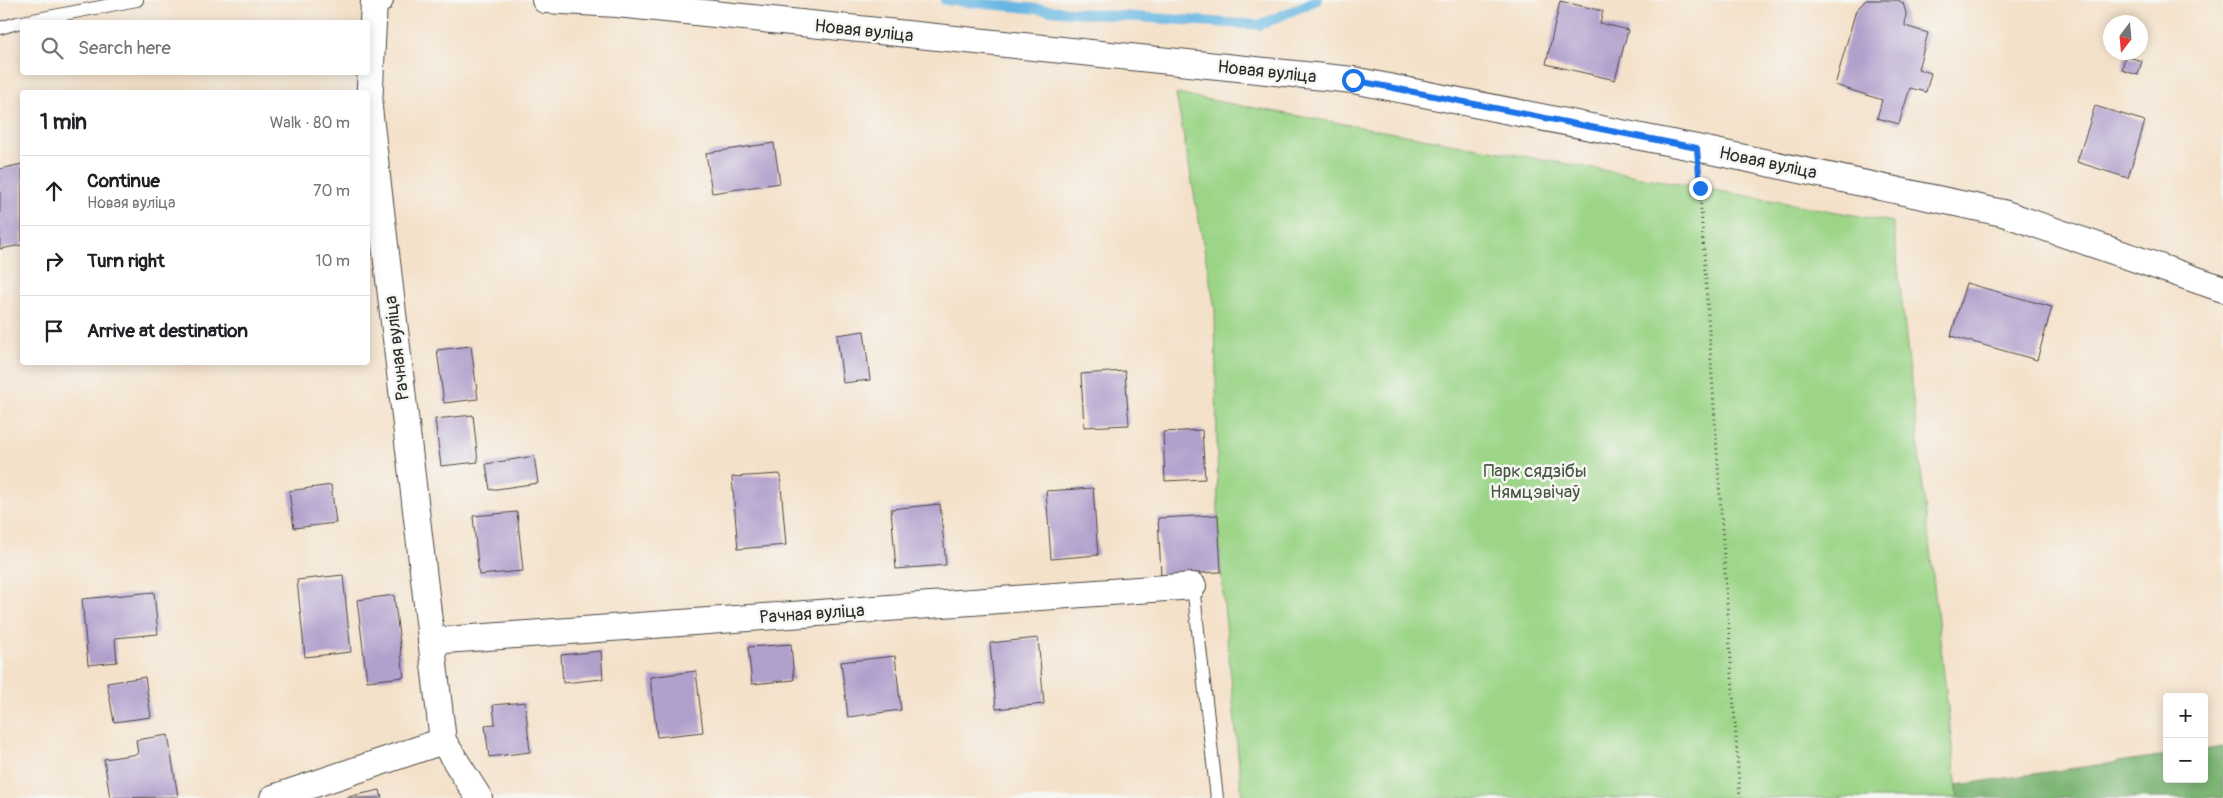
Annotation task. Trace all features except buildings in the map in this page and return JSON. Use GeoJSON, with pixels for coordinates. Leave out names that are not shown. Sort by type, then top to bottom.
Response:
{"type":"FeatureCollection","features":[{"type":"Feature","properties":{"kind":"street"},"geometry":{"type":"LineString","coordinates":[[374,1],[380,0]]}},
{"type":"Feature","properties":{"kind":"street","name":"Новая вуліца"},"geometry":{"type":"LineString","coordinates":[[545,0],[617,4],[1353,80],[1697,148],[2003,213],[2223,289]]}},
{"type":"Feature","properties":{"kind":"street","name":"Рачная вуліца"},"geometry":{"type":"LineString","coordinates":[[370,90],[374,1]]}},
{"type":"Feature","properties":{"kind":"street","name":"Рачная вуліца"},"geometry":{"type":"LineString","coordinates":[[370,117],[444,741],[479,798]]}},
{"type":"Feature","properties":{"kind":"street","name":"Рачная вуліца"},"geometry":{"type":"LineString","coordinates":[[431,641],[1193,586]]}},
{"type":"Feature","properties":{"kind":"street"},"geometry":{"type":"LineString","coordinates":[[273,798],[444,741]]}},
{"type":"Feature","properties":{"kind":"lane"},"geometry":{"type":"LineString","coordinates":[[33,20],[137,0]]}},
{"type":"Feature","properties":{"kind":"lane"},"geometry":{"type":"LineString","coordinates":[[368,0],[374,1]]}},
{"type":"Feature","properties":{"kind":"lane"},"geometry":{"type":"LineString","coordinates":[[0,28],[20,22]]}},
{"type":"Feature","properties":{"kind":"lane"},"geometry":{"type":"LineString","coordinates":[[1193,586],[1217,798]]}},
{"type":"Feature","properties":{"kind":"path"},"geometry":{"type":"LineString","coordinates":[[1697,148],[1740,798]]}},
{"type":"Feature","properties":{"kind":"green space","name":"Парк сядзібы Нямцэвічаў"},"geometry":{"type":"Polygon","coordinates":[[[1176,94],[1893,222],[1958,798],[1242,798],[1221,572],[1218,515],[1215,309],[1176,94]]]}},
{"type":"Feature","properties":{"kind":"green space"},"geometry":{"type":"Polygon","coordinates":[[[2223,747],[2223,798],[1958,798],[1957,785],[2163,756],[2163,783],[2208,783],[2208,749],[2223,747]]]}},
{"type":"Feature","properties":{"kind":"waterway"},"geometry":{"type":"LineString","coordinates":[[945,0],[1091,14],[1260,25],[1317,0]]}},
{"type":"Feature","properties":{"kind":"route"},"geometry":{"type":"LineString","coordinates":[[1353,80],[1697,148],[1700,188]]}}]}
